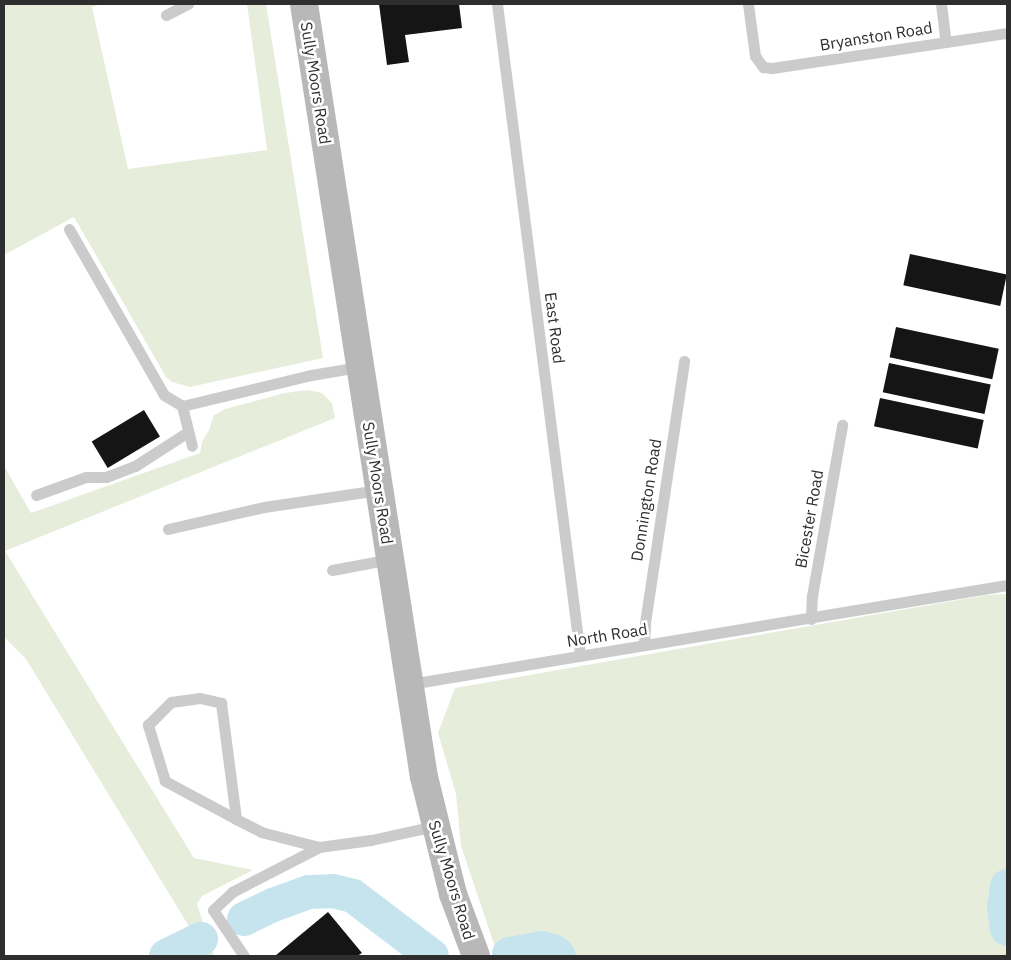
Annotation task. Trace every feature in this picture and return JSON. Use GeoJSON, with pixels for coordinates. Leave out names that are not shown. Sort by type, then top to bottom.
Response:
{"type":"FeatureCollection","features":[{"type":"Feature","properties":{"kind":"main road","name":"Sully Moors Road"},"geometry":{"type":"LineString","coordinates":[[304,4],[408,684],[435,826],[453,894],[476,956]]}},
{"type":"Feature","properties":{"kind":"lane"},"geometry":{"type":"LineString","coordinates":[[166,15],[188,4]]}},
{"type":"Feature","properties":{"kind":"lane","name":"East Road"},"geometry":{"type":"LineString","coordinates":[[497,4],[580,656]]}},
{"type":"Feature","properties":{"kind":"lane","name":"Bryanston Road"},"geometry":{"type":"LineString","coordinates":[[748,4],[755,56],[763,67],[772,68],[1007,33]]}},
{"type":"Feature","properties":{"kind":"lane"},"geometry":{"type":"LineString","coordinates":[[941,4],[946,42]]}},
{"type":"Feature","properties":{"kind":"lane"},"geometry":{"type":"LineString","coordinates":[[69,229],[164,395],[182,406],[310,375],[359,367]]}},
{"type":"Feature","properties":{"kind":"lane","name":"Donnington Road"},"geometry":{"type":"LineString","coordinates":[[644,645],[644,623],[684,361]]}},
{"type":"Feature","properties":{"kind":"lane"},"geometry":{"type":"LineString","coordinates":[[182,406],[192,446]]}},
{"type":"Feature","properties":{"kind":"lane","name":"Bicester Road"},"geometry":{"type":"LineString","coordinates":[[811,619],[812,596],[842,426]]}},
{"type":"Feature","properties":{"kind":"lane"},"geometry":{"type":"LineString","coordinates":[[36,495],[86,477],[106,477],[135,466],[188,432]]}},
{"type":"Feature","properties":{"kind":"lane"},"geometry":{"type":"LineString","coordinates":[[168,528],[264,507],[379,490]]}},
{"type":"Feature","properties":{"kind":"lane"},"geometry":{"type":"LineString","coordinates":[[332,570],[390,559]]}},
{"type":"Feature","properties":{"kind":"lane","name":"North Road"},"geometry":{"type":"LineString","coordinates":[[408,684],[811,619],[1007,585]]}},
{"type":"Feature","properties":{"kind":"lane"},"geometry":{"type":"LineString","coordinates":[[236,819],[221,704],[200,698],[171,702],[148,725],[165,780],[236,819],[261,832],[319,847]]}},
{"type":"Feature","properties":{"kind":"lane"},"geometry":{"type":"LineString","coordinates":[[244,956],[213,910],[232,892],[319,847],[371,840],[435,826]]}},
{"type":"Feature","properties":{"kind":"green space"},"geometry":{"type":"Polygon","coordinates":[[[4,4],[101,4],[92,7],[128,169],[267,150],[247,4],[266,4],[323,358],[190,387],[172,382],[166,377],[74,217],[4,255],[4,4]]]}},
{"type":"Feature","properties":{"kind":"green space"},"geometry":{"type":"Polygon","coordinates":[[[308,390],[322,393],[332,403],[335,418],[5,551],[194,858],[253,870],[202,896],[197,904],[203,922],[190,928],[26,659],[4,637],[4,466],[31,513],[200,453],[202,442],[209,430],[214,415],[225,409],[285,393],[308,390]]]}},
{"type":"Feature","properties":{"kind":"green space"},"geometry":{"type":"Polygon","coordinates":[[[1007,594],[1007,956],[498,956],[461,846],[456,794],[438,733],[455,688],[987,595],[1007,594]]]}},
{"type":"Feature","properties":{"kind":"green space"},"geometry":{"type":"Polygon","coordinates":[[[207,943],[215,956],[177,956],[207,943]]]}},
{"type":"Feature","properties":{"kind":"building"},"geometry":{"type":"Polygon","coordinates":[[[379,4],[459,4],[462,28],[405,35],[409,62],[387,65],[379,4]]]}},
{"type":"Feature","properties":{"kind":"building"},"geometry":{"type":"Polygon","coordinates":[[[910,254],[1007,275],[1000,306],[903,285],[910,254]]]}},
{"type":"Feature","properties":{"kind":"building"},"geometry":{"type":"Polygon","coordinates":[[[896,327],[999,349],[992,379],[890,357],[896,327]]]}},
{"type":"Feature","properties":{"kind":"building"},"geometry":{"type":"Polygon","coordinates":[[[889,363],[991,385],[984,414],[883,392],[889,363]]]}},
{"type":"Feature","properties":{"kind":"building"},"geometry":{"type":"Polygon","coordinates":[[[880,398],[984,420],[978,448],[874,426],[880,398]]]}},
{"type":"Feature","properties":{"kind":"building"},"geometry":{"type":"Polygon","coordinates":[[[144,410],[160,437],[108,468],[92,441],[144,410]]]}},
{"type":"Feature","properties":{"kind":"building"},"geometry":{"type":"Polygon","coordinates":[[[328,912],[362,953],[357,956],[275,956],[328,912]]]}},
{"type":"Feature","properties":{"kind":"waterway"},"geometry":{"type":"LineString","coordinates":[[1007,886],[1004,907],[1007,929]]}},
{"type":"Feature","properties":{"kind":"waterway"},"geometry":{"type":"LineString","coordinates":[[244,919],[273,905],[309,892],[333,891],[353,896],[432,956]]}},
{"type":"Feature","properties":{"kind":"waterway"},"geometry":{"type":"LineString","coordinates":[[166,956],[201,939]]}},
{"type":"Feature","properties":{"kind":"waterway"},"geometry":{"type":"LineString","coordinates":[[415,943],[421,956]]}},
{"type":"Feature","properties":{"kind":"waterway"},"geometry":{"type":"LineString","coordinates":[[509,954],[542,948],[559,956]]}}]}
